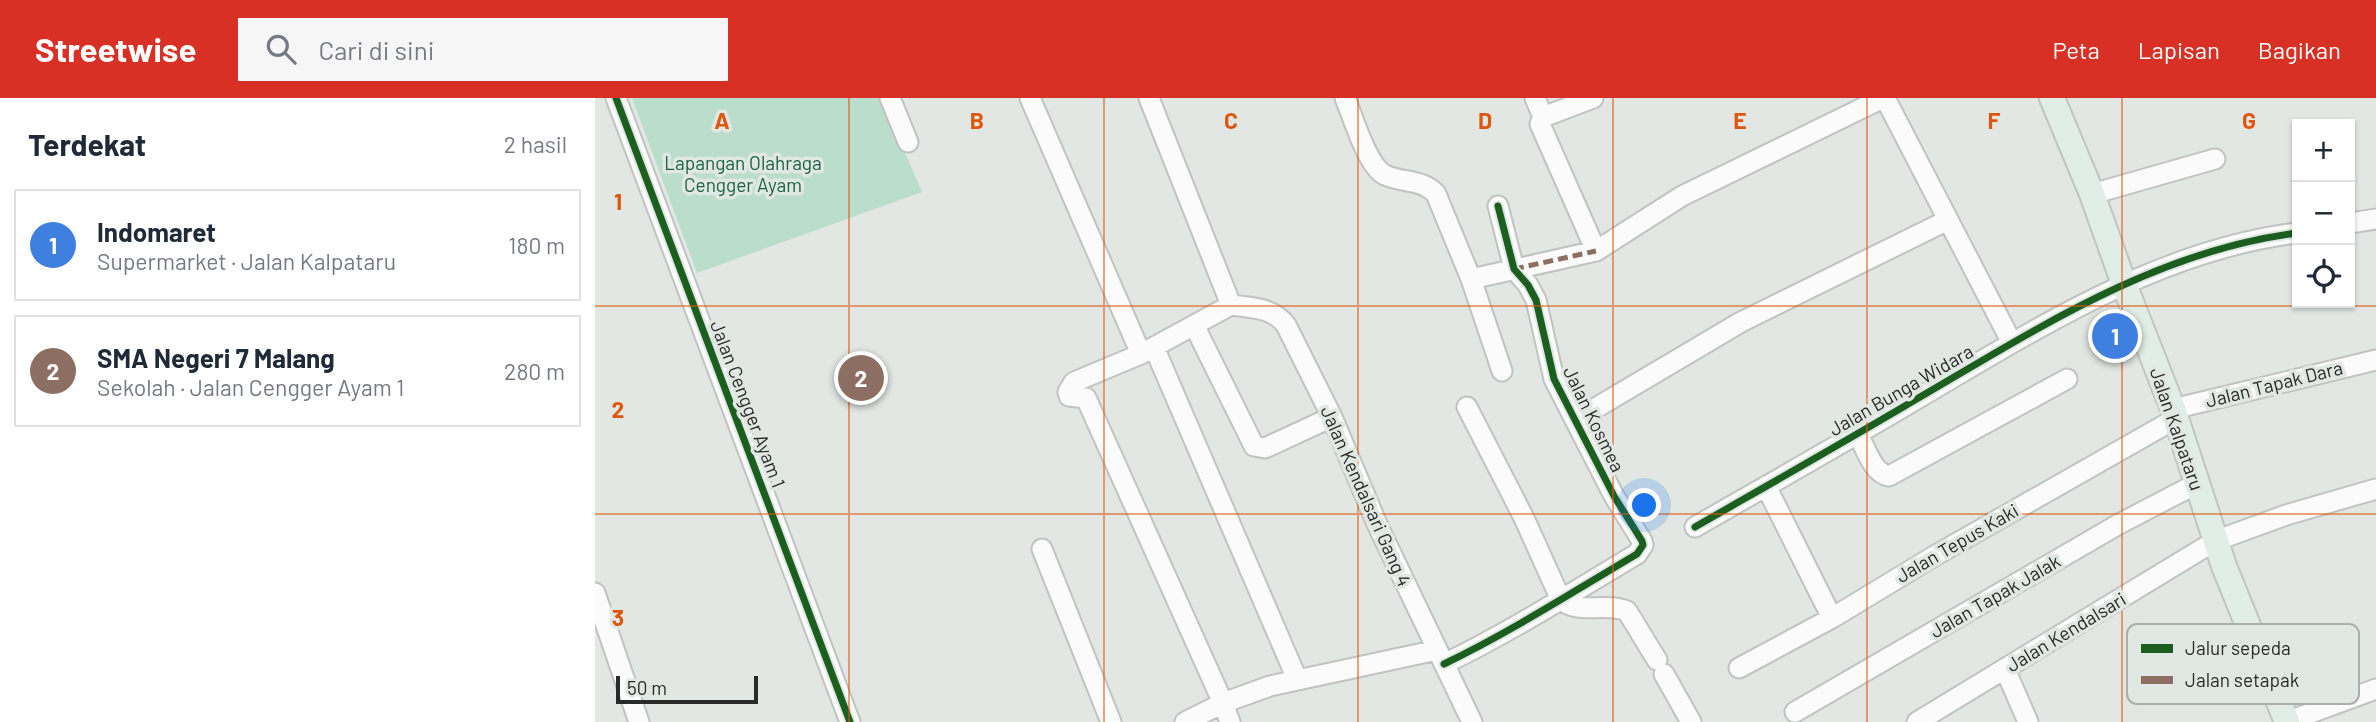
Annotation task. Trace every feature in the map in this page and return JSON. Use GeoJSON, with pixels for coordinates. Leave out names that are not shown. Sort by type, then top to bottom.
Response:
{"type":"FeatureCollection","features":[{"type":"Feature","properties":{"kind":"main road","name":"Jalan Kalpataru"},"geometry":{"type":"LineString","coordinates":[[2052,98],[2092,194],[2174,414],[2215,541],[2248,624]]}},
{"type":"Feature","properties":{"kind":"main road","name":"Jalan Kalpataru"},"geometry":{"type":"LineString","coordinates":[[2279,704],[2286,722]]}},
{"type":"Feature","properties":{"kind":"street","name":"Jalan Cengger Ayam 1"},"geometry":{"type":"LineString","coordinates":[[616,98],[850,722]]}},
{"type":"Feature","properties":{"kind":"street"},"geometry":{"type":"LineString","coordinates":[[890,98],[908,142]]}},
{"type":"Feature","properties":{"kind":"street"},"geometry":{"type":"LineString","coordinates":[[1030,98],[1297,679]]}},
{"type":"Feature","properties":{"kind":"street"},"geometry":{"type":"LineString","coordinates":[[1149,98],[1231,305],[1148,351],[1074,382],[1068,392],[1069,396],[1086,398],[1230,722]]}},
{"type":"Feature","properties":{"kind":"street"},"geometry":{"type":"LineString","coordinates":[[1345,98],[1374,166],[1388,176],[1427,186],[1436,194],[1471,279],[1502,371]]}},
{"type":"Feature","properties":{"kind":"street"},"geometry":{"type":"LineString","coordinates":[[1535,98],[1543,117]]}},
{"type":"Feature","properties":{"kind":"street"},"geometry":{"type":"LineString","coordinates":[[1593,98],[1543,117],[1540,124],[1596,251]]}},
{"type":"Feature","properties":{"kind":"street"},"geometry":{"type":"LineString","coordinates":[[1471,279],[1596,251],[1682,196],[1884,98],[2012,343]]}},
{"type":"Feature","properties":{"kind":"street"},"geometry":{"type":"LineString","coordinates":[[2092,194],[2215,159]]}},
{"type":"Feature","properties":{"kind":"street"},"geometry":{"type":"LineString","coordinates":[[1498,206],[1518,269]]}},
{"type":"Feature","properties":{"kind":"street"},"geometry":{"type":"LineString","coordinates":[[2355,222],[2376,219]]}},
{"type":"Feature","properties":{"kind":"street"},"geometry":{"type":"LineString","coordinates":[[1594,409],[1741,322],[1948,220]]}},
{"type":"Feature","properties":{"kind":"street","name":"Jalan Bunga Widara"},"geometry":{"type":"LineString","coordinates":[[1695,527],[2012,343],[2124,284],[2219,249],[2292,234]]}},
{"type":"Feature","properties":{"kind":"street","name":"Jalan Kosmea"},"geometry":{"type":"LineString","coordinates":[[1518,269],[1536,300],[1553,379],[1614,496],[1642,541],[1642,547],[1637,554],[1561,600]]}},
{"type":"Feature","properties":{"kind":"street","name":"Jalan Kendalsari Gang 4"},"geometry":{"type":"LineString","coordinates":[[1231,305],[1265,310],[1279,316],[1286,325],[1332,417],[1377,524],[1472,722]]}},
{"type":"Feature","properties":{"kind":"street"},"geometry":{"type":"LineString","coordinates":[[1194,325],[1254,446],[1265,448],[1332,417]]}},
{"type":"Feature","properties":{"kind":"street","name":"Jalan Tapak Dara"},"geometry":{"type":"LineString","coordinates":[[2174,414],[2376,360]]}},
{"type":"Feature","properties":{"kind":"street"},"geometry":{"type":"LineString","coordinates":[[1859,434],[1876,468],[1882,475],[1889,476],[2067,379]]}},
{"type":"Feature","properties":{"kind":"street"},"geometry":{"type":"LineString","coordinates":[[1467,407],[1524,518],[1561,600],[1572,607],[1612,606],[1626,611],[1691,722]]}},
{"type":"Feature","properties":{"kind":"street","name":"Jalan Tepus Kaki"},"geometry":{"type":"LineString","coordinates":[[1739,668],[1832,618],[2174,414]]}},
{"type":"Feature","properties":{"kind":"street","name":"Jalan Tapak Jalak"},"geometry":{"type":"LineString","coordinates":[[1795,712],[2119,524],[2196,484]]}},
{"type":"Feature","properties":{"kind":"street"},"geometry":{"type":"LineString","coordinates":[[1766,486],[1832,618]]}},
{"type":"Feature","properties":{"kind":"street","name":"Jalan Kendalsari"},"geometry":{"type":"LineString","coordinates":[[1917,722],[2215,541],[2296,512],[2376,489]]}},
{"type":"Feature","properties":{"kind":"street"},"geometry":{"type":"LineString","coordinates":[[1042,549],[1111,722]]}},
{"type":"Feature","properties":{"kind":"street"},"geometry":{"type":"LineString","coordinates":[[595,593],[639,722]]}},
{"type":"Feature","properties":{"kind":"street"},"geometry":{"type":"LineString","coordinates":[[1185,722],[1223,703],[1297,679],[1440,657],[1481,646],[1561,600]]}},
{"type":"Feature","properties":{"kind":"street"},"geometry":{"type":"LineString","coordinates":[[2005,669],[2028,722]]}},
{"type":"Feature","properties":{"kind":"street"},"geometry":{"type":"LineString","coordinates":[[2359,694],[2376,688]]}},
{"type":"Feature","properties":{"kind":"street"},"geometry":{"type":"LineString","coordinates":[[2286,722],[2334,704]]}},
{"type":"Feature","properties":{"kind":"green space","name":"Lapangan Olahraga Cengger Ayam"},"geometry":{"type":"Polygon","coordinates":[[[632,98],[881,98],[922,192],[697,273],[632,98]]]}},
{"type":"Feature","properties":{"kind":"marked path"},"geometry":{"type":"LineString","coordinates":[[1514,269],[1596,251]]}},
{"type":"Feature","properties":{"kind":"cycle path"},"geometry":{"type":"LineString","coordinates":[[616,98],[850,722]]}},
{"type":"Feature","properties":{"kind":"cycle path"},"geometry":{"type":"LineString","coordinates":[[1444,664],[1493,639],[1637,554],[1643,545],[1614,496],[1554,379],[1536,300],[1528,285],[1514,269],[1498,206]]}},
{"type":"Feature","properties":{"kind":"cycle path"},"geometry":{"type":"LineString","coordinates":[[1695,527],[2009,345],[2101,295],[2196,256],[2246,242],[2292,234]]}},
{"type":"Feature","properties":{"kind":"place","name":"Indomaret"},"geometry":{"type":"Point","coordinates":[2115,336]}},
{"type":"Feature","properties":{"kind":"place","name":"SMA Negeri 7 Malang"},"geometry":{"type":"Point","coordinates":[861,378]}}]}
